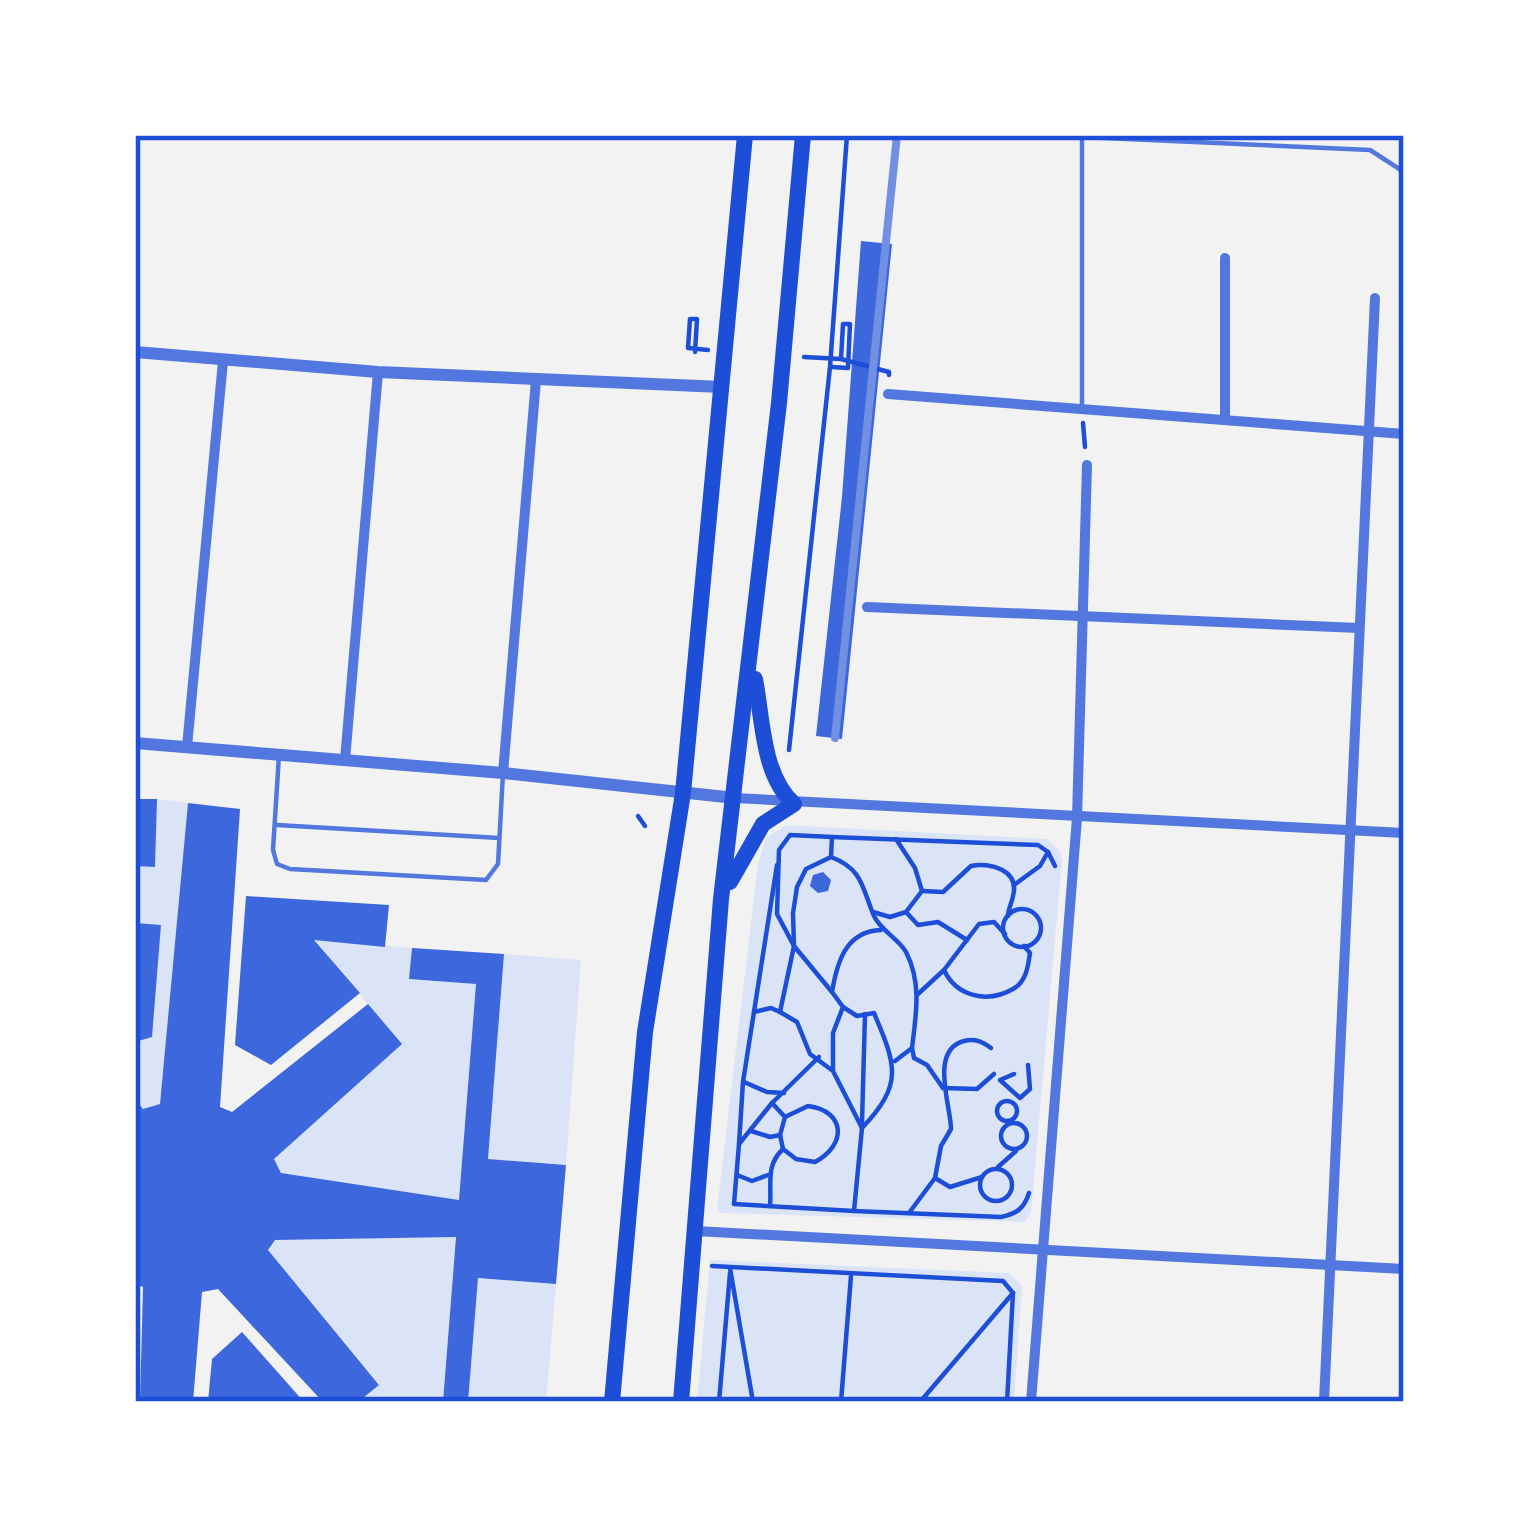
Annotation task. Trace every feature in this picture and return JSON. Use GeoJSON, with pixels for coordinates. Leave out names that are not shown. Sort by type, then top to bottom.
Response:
{"type":"FeatureCollection","features":[{"type":"Feature","properties":{"kind":"main road"},"geometry":{"type":"LineString","coordinates":[[612,1402],[645,1032],[682,794],[745,135]]}},
{"type":"Feature","properties":{"kind":"main road"},"geometry":{"type":"LineString","coordinates":[[681,1402],[721,899],[751,660],[803,135]]}},
{"type":"Feature","properties":{"kind":"main road"},"geometry":{"type":"LineString","coordinates":[[721,899],[753,837],[763,824],[794,804],[780,791],[773,775],[751,660]]}},
{"type":"Feature","properties":{"kind":"street"},"geometry":{"type":"LineString","coordinates":[[1225,258],[1225,419]]}},
{"type":"Feature","properties":{"kind":"street"},"geometry":{"type":"LineString","coordinates":[[1324,1402],[1375,298]]}},
{"type":"Feature","properties":{"kind":"street"},"geometry":{"type":"LineString","coordinates":[[135,352],[378,372],[722,387]]}},
{"type":"Feature","properties":{"kind":"street"},"geometry":{"type":"LineString","coordinates":[[187,747],[223,361]]}},
{"type":"Feature","properties":{"kind":"street"},"geometry":{"type":"LineString","coordinates":[[345,760],[378,372]]}},
{"type":"Feature","properties":{"kind":"street"},"geometry":{"type":"LineString","coordinates":[[503,773],[536,380]]}},
{"type":"Feature","properties":{"kind":"street"},"geometry":{"type":"LineString","coordinates":[[888,394],[1404,434]]}},
{"type":"Feature","properties":{"kind":"street"},"geometry":{"type":"LineString","coordinates":[[1031,1402],[1077,818],[1087,465]]}},
{"type":"Feature","properties":{"kind":"street"},"geometry":{"type":"LineString","coordinates":[[867,607],[1359,628]]}},
{"type":"Feature","properties":{"kind":"street"},"geometry":{"type":"LineString","coordinates":[[135,743],[503,773],[794,804],[1404,833]]}},
{"type":"Feature","properties":{"kind":"street"},"geometry":{"type":"LineString","coordinates":[[695,1231],[1404,1270]]}},
{"type":"Feature","properties":{"kind":"lane"},"geometry":{"type":"LineString","coordinates":[[1044,135],[1370,150],[1404,172]]}},
{"type":"Feature","properties":{"kind":"lane"},"geometry":{"type":"LineString","coordinates":[[1082,137],[1082,407]]}},
{"type":"Feature","properties":{"kind":"lane"},"geometry":{"type":"LineString","coordinates":[[279,755],[274,857],[283,868],[479,881],[496,871],[503,773]]}},
{"type":"Feature","properties":{"kind":"lane"},"geometry":{"type":"LineString","coordinates":[[274,825],[499,838]]}},
{"type":"Feature","properties":{"kind":"path"},"geometry":{"type":"LineString","coordinates":[[792,765],[788,746],[830,367],[847,135]]}},
{"type":"Feature","properties":{"kind":"path"},"geometry":{"type":"LineString","coordinates":[[830,367],[848,368],[850,325],[843,324],[841,359]]}},
{"type":"Feature","properties":{"kind":"path"},"geometry":{"type":"LineString","coordinates":[[1082,407],[1087,465]]}},
{"type":"Feature","properties":{"kind":"path"},"geometry":{"type":"LineString","coordinates":[[638,816],[645,826]]}},
{"type":"Feature","properties":{"kind":"path"},"geometry":{"type":"LineString","coordinates":[[1030,1176],[1025,1205],[1001,1216],[734,1204],[743,1082],[783,840],[790,835],[1038,845],[1048,852],[1057,871]]}},
{"type":"Feature","properties":{"kind":"path"},"geometry":{"type":"LineString","coordinates":[[831,857],[832,837]]}},
{"type":"Feature","properties":{"kind":"path"},"geometry":{"type":"LineString","coordinates":[[896,839],[915,868],[922,891]]}},
{"type":"Feature","properties":{"kind":"path"},"geometry":{"type":"LineString","coordinates":[[779,850],[777,914],[794,946],[843,1007],[857,1016],[874,1013],[895,1061],[884,1105],[862,1128]]}},
{"type":"Feature","properties":{"kind":"path"},"geometry":{"type":"LineString","coordinates":[[1014,886],[1040,866],[1048,852]]}},
{"type":"Feature","properties":{"kind":"path"},"geometry":{"type":"LineString","coordinates":[[780,1012],[794,946],[793,913],[801,875],[812,864],[831,857],[847,863],[862,879],[873,912],[906,953],[918,994],[914,1058],[927,1065],[943,1088]]}},
{"type":"Feature","properties":{"kind":"path"},"geometry":{"type":"LineString","coordinates":[[922,891],[943,892],[958,874],[984,863],[1008,873],[1014,886],[1005,934]]}},
{"type":"Feature","properties":{"kind":"path"},"geometry":{"type":"LineString","coordinates":[[873,912],[890,917],[906,912],[922,891]]}},
{"type":"Feature","properties":{"kind":"path"},"geometry":{"type":"LineString","coordinates":[[1008,916],[1025,909],[1040,920],[1039,937],[1024,946]]}},
{"type":"Feature","properties":{"kind":"path"},"geometry":{"type":"LineString","coordinates":[[906,912],[918,925],[938,922],[969,942]]}},
{"type":"Feature","properties":{"kind":"path"},"geometry":{"type":"LineString","coordinates":[[918,994],[969,942],[979,924],[994,922],[1012,944],[1030,953],[1025,977],[1012,990],[973,997],[951,985],[944,970]]}},
{"type":"Feature","properties":{"kind":"path"},"geometry":{"type":"LineString","coordinates":[[832,992],[842,952],[856,937],[885,930]]}},
{"type":"Feature","properties":{"kind":"path"},"geometry":{"type":"LineString","coordinates":[[833,1071],[833,1033],[843,1007]]}},
{"type":"Feature","properties":{"kind":"path"},"geometry":{"type":"LineString","coordinates":[[754,1012],[771,1008],[797,1022],[810,1054],[833,1071],[862,1128]]}},
{"type":"Feature","properties":{"kind":"path"},"geometry":{"type":"LineString","coordinates":[[854,1211],[865,1014]]}},
{"type":"Feature","properties":{"kind":"path"},"geometry":{"type":"LineString","coordinates":[[909,1213],[934,1178],[951,1129],[943,1088],[948,1054],[959,1042],[976,1040],[991,1048]]}},
{"type":"Feature","properties":{"kind":"path"},"geometry":{"type":"LineString","coordinates":[[895,1061],[912,1048]]}},
{"type":"Feature","properties":{"kind":"path"},"geometry":{"type":"LineString","coordinates":[[739,1144],[819,1057]]}},
{"type":"Feature","properties":{"kind":"path"},"geometry":{"type":"LineString","coordinates":[[934,1178],[950,1187],[982,1177],[1020,1147],[1024,1129],[1002,1120],[997,1112],[999,1105],[1030,1089],[1028,1065]]}},
{"type":"Feature","properties":{"kind":"path"},"geometry":{"type":"LineString","coordinates":[[1038,1094],[1040,1072]]}},
{"type":"Feature","properties":{"kind":"path"},"geometry":{"type":"LineString","coordinates":[[943,1088],[977,1089],[994,1074]]}},
{"type":"Feature","properties":{"kind":"path"},"geometry":{"type":"LineString","coordinates":[[1014,1074],[1000,1080],[1009,1084],[1017,1099]]}},
{"type":"Feature","properties":{"kind":"path"},"geometry":{"type":"LineString","coordinates":[[743,1082],[784,1094]]}},
{"type":"Feature","properties":{"kind":"path"},"geometry":{"type":"LineString","coordinates":[[1007,1102],[1017,1109],[1003,1130],[1002,1142],[1008,1148],[1020,1147]]}},
{"type":"Feature","properties":{"kind":"path"},"geometry":{"type":"LineString","coordinates":[[772,1103],[785,1117]]}},
{"type":"Feature","properties":{"kind":"path"},"geometry":{"type":"LineString","coordinates":[[818,1107],[835,1121],[838,1132],[833,1150],[815,1162],[796,1159],[783,1149],[780,1135],[785,1117],[796,1108],[818,1107]]}},
{"type":"Feature","properties":{"kind":"path"},"geometry":{"type":"LineString","coordinates":[[1026,1136],[1034,1139],[1036,1117]]}},
{"type":"Feature","properties":{"kind":"path"},"geometry":{"type":"LineString","coordinates":[[750,1131],[770,1138],[780,1135]]}},
{"type":"Feature","properties":{"kind":"path"},"geometry":{"type":"LineString","coordinates":[[770,1206],[768,1175],[783,1149]]}},
{"type":"Feature","properties":{"kind":"path"},"geometry":{"type":"LineString","coordinates":[[996,1169],[1006,1172],[1012,1186],[1029,1194]]}},
{"type":"Feature","properties":{"kind":"path"},"geometry":{"type":"LineString","coordinates":[[737,1175],[752,1181],[768,1175]]}},
{"type":"Feature","properties":{"kind":"path"},"geometry":{"type":"LineString","coordinates":[[982,1177],[980,1187],[989,1200],[1005,1199],[1012,1186]]}},
{"type":"Feature","properties":{"kind":"path"},"geometry":{"type":"LineString","coordinates":[[730,1268],[1003,1282],[1013,1293],[1007,1402]]}},
{"type":"Feature","properties":{"kind":"path"},"geometry":{"type":"LineString","coordinates":[[719,1402],[730,1268]]}},
{"type":"Feature","properties":{"kind":"path"},"geometry":{"type":"LineString","coordinates":[[730,1268],[754,1402]]}},
{"type":"Feature","properties":{"kind":"path"},"geometry":{"type":"LineString","coordinates":[[841,1402],[851,1275]]}},
{"type":"Feature","properties":{"kind":"path"},"geometry":{"type":"LineString","coordinates":[[920,1402],[1013,1293]]}},
{"type":"Feature","properties":{"kind":"shaded area"},"geometry":{"type":"Polygon","coordinates":[[[157,799],[188,803],[160,1104],[143,1109],[135,1099],[135,866],[155,866],[157,799]]]}},
{"type":"Feature","properties":{"kind":"shaded area"},"geometry":{"type":"Polygon","coordinates":[[[786,825],[1047,839],[1060,851],[1031,1213],[1025,1222],[721,1213],[717,1209],[758,864],[766,838],[786,825]]]}},
{"type":"Feature","properties":{"kind":"shaded area"},"geometry":{"type":"Polygon","coordinates":[[[314,940],[412,948],[410,979],[476,984],[459,1200],[281,1173],[274,1159],[401,1044],[314,940]]]}},
{"type":"Feature","properties":{"kind":"shaded area"},"geometry":{"type":"Polygon","coordinates":[[[504,954],[581,960],[566,1165],[488,1159],[504,954]]]}},
{"type":"Feature","properties":{"kind":"shaded area"},"geometry":{"type":"Polygon","coordinates":[[[456,1237],[443,1402],[358,1402],[379,1384],[268,1250],[275,1240],[456,1237]]]}},
{"type":"Feature","properties":{"kind":"shaded area"},"geometry":{"type":"Polygon","coordinates":[[[710,1260],[1009,1273],[1022,1286],[1014,1402],[697,1402],[710,1260]]]}},
{"type":"Feature","properties":{"kind":"shaded area"},"geometry":{"type":"Polygon","coordinates":[[[478,1278],[556,1284],[546,1402],[468,1402],[478,1278]]]}},
{"type":"Feature","properties":{"kind":"building"},"geometry":{"type":"Polygon","coordinates":[[[861,241],[892,244],[842,739],[816,736],[842,497],[861,241]]]}},
{"type":"Feature","properties":{"kind":"building"},"geometry":{"type":"Polygon","coordinates":[[[135,799],[157,799],[155,867],[135,866],[135,799]]]}},
{"type":"Feature","properties":{"kind":"building"},"geometry":{"type":"Polygon","coordinates":[[[188,803],[240,809],[220,1107],[232,1112],[368,1004],[402,1044],[274,1159],[281,1173],[459,1200],[476,984],[409,979],[412,948],[504,954],[488,1159],[566,1165],[556,1284],[478,1278],[468,1402],[443,1402],[456,1237],[275,1240],[268,1250],[379,1385],[358,1402],[323,1402],[218,1289],[202,1292],[193,1402],[140,1402],[143,1287],[135,1284],[135,1099],[143,1109],[160,1104],[188,803]]]}},
{"type":"Feature","properties":{"kind":"building"},"geometry":{"type":"Polygon","coordinates":[[[823,872],[831,880],[828,891],[818,893],[810,886],[813,875],[823,872]]]}},
{"type":"Feature","properties":{"kind":"building"},"geometry":{"type":"Polygon","coordinates":[[[246,896],[389,905],[385,947],[314,940],[360,993],[271,1065],[235,1045],[246,896]]]}},
{"type":"Feature","properties":{"kind":"building"},"geometry":{"type":"Polygon","coordinates":[[[135,923],[161,925],[152,1037],[135,1042],[135,923]]]}},
{"type":"Feature","properties":{"kind":"building"},"geometry":{"type":"Polygon","coordinates":[[[242,1332],[304,1402],[208,1402],[212,1359],[242,1332]]]}},
{"type":"Feature","properties":{"kind":"railway"},"geometry":{"type":"LineString","coordinates":[[835,738],[897,135]]}}]}
